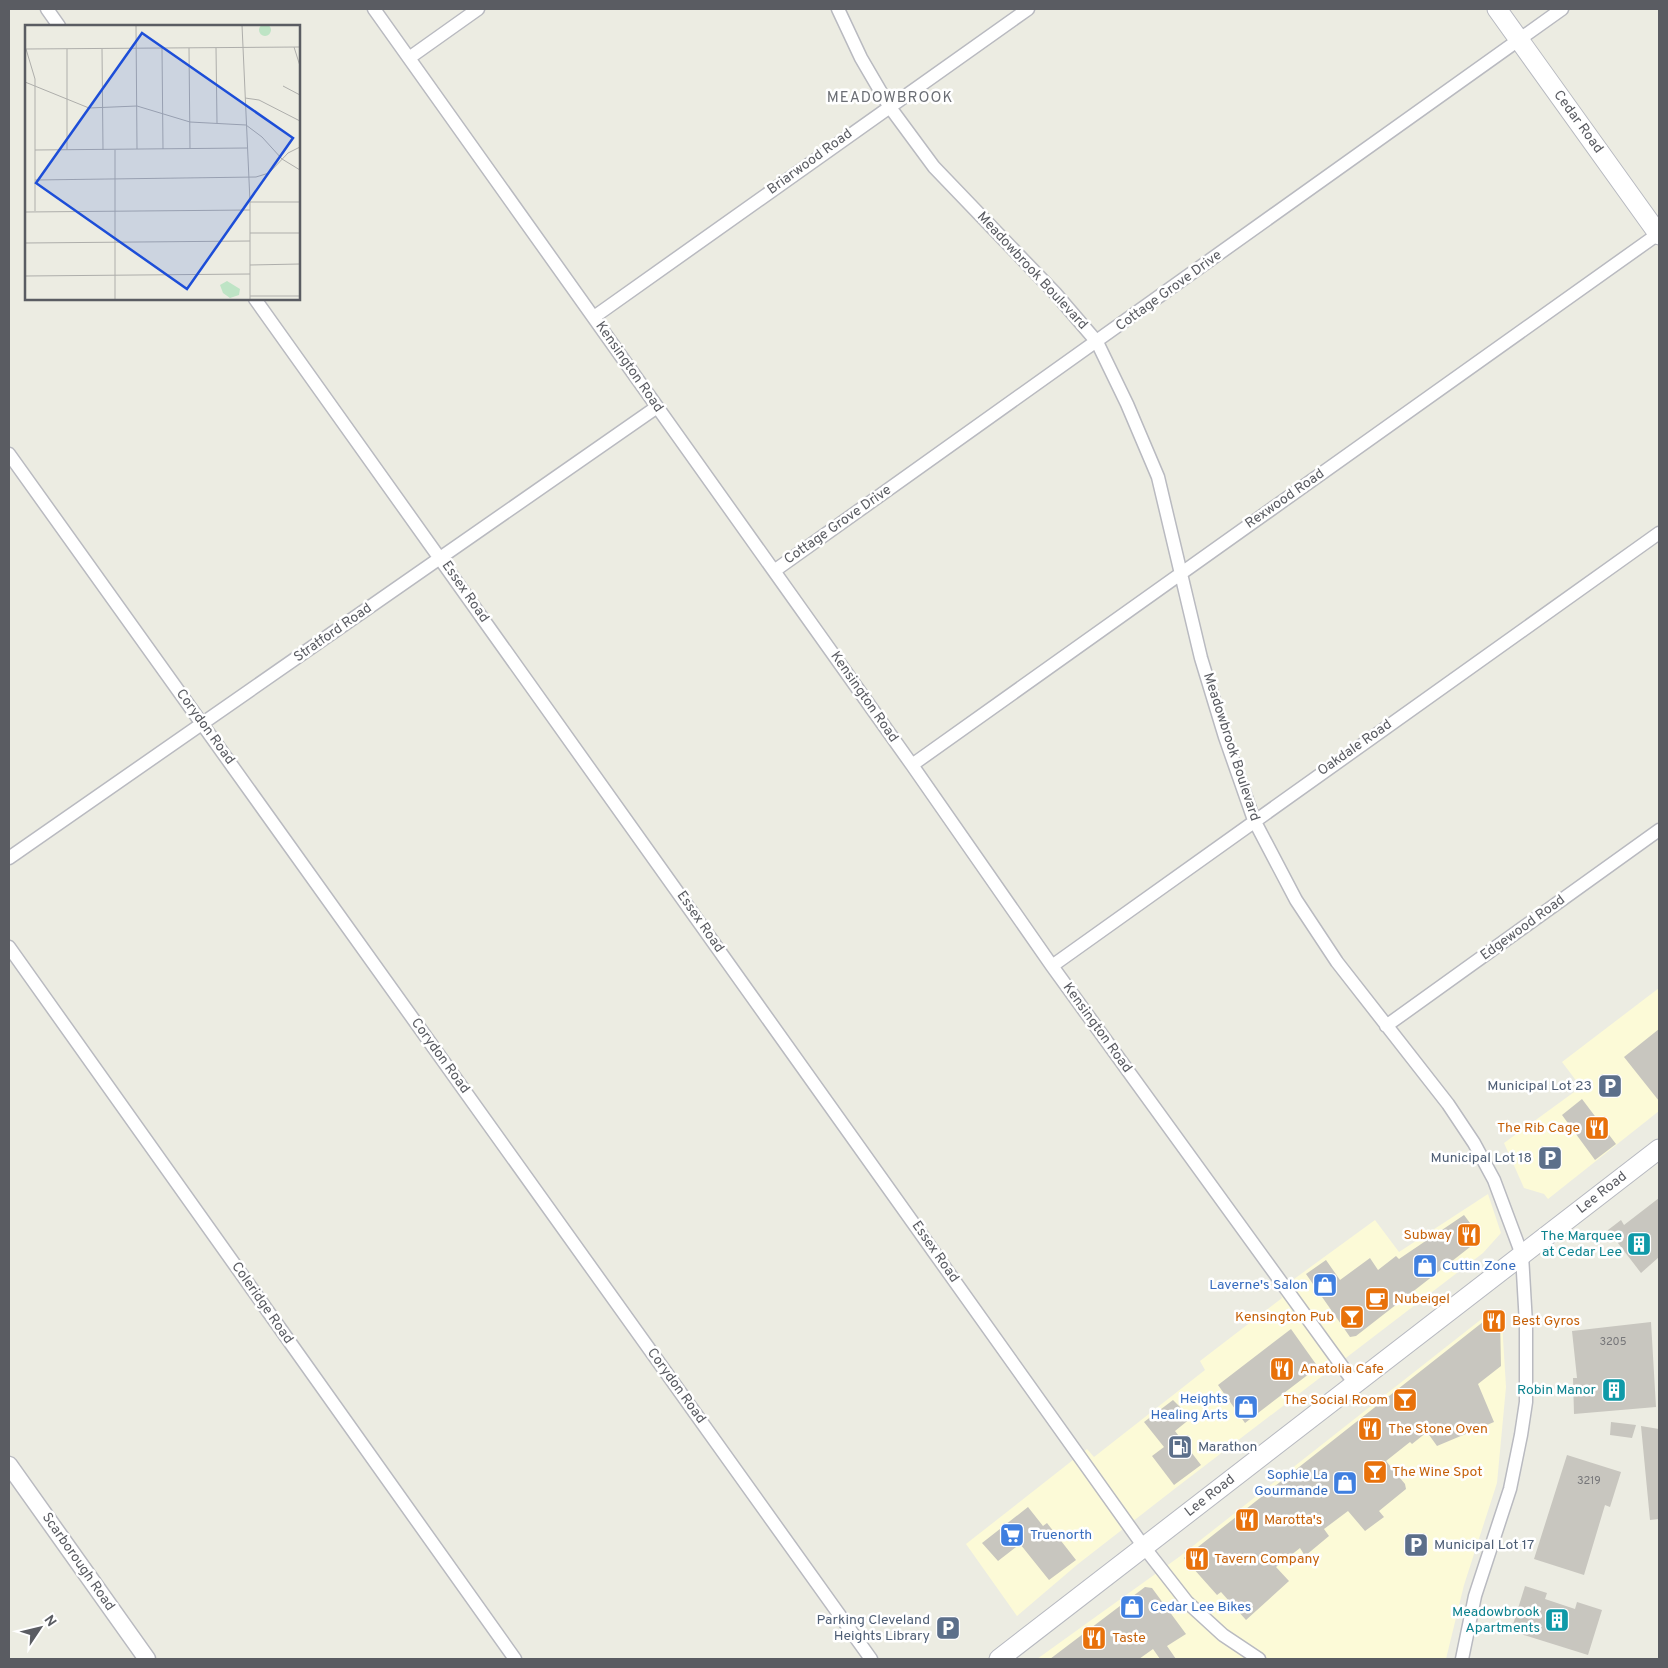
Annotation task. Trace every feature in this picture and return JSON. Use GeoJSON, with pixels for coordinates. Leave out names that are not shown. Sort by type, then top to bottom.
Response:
{"type":"FeatureCollection","features":[{"type":"Feature","properties":{"kind":"main road","name":"Cedar Road"},"geometry":{"type":"LineString","coordinates":[[1496,9],[1659,235]]}},
{"type":"Feature","properties":{"kind":"main road","name":"Lee Road"},"geometry":{"type":"LineString","coordinates":[[999,1659],[1659,1149]]}},
{"type":"Feature","properties":{"kind":"street"},"geometry":{"type":"LineString","coordinates":[[47,9],[58,25]]}},
{"type":"Feature","properties":{"kind":"street","name":"Kensington Road"},"geometry":{"type":"LineString","coordinates":[[374,9],[912,765],[1052,966],[1355,1384]]}},
{"type":"Feature","properties":{"kind":"street"},"geometry":{"type":"LineString","coordinates":[[409,58],[478,9]]}},
{"type":"Feature","properties":{"kind":"street","name":"Meadowbrook Boulevard"},"geometry":{"type":"LineString","coordinates":[[838,9],[861,58],[889,106],[934,167],[1055,293],[1097,342],[1128,404],[1158,477],[1204,667],[1225,737],[1254,820],[1296,900],[1337,962],[1448,1104],[1474,1143],[1494,1180],[1522,1255],[1526,1324],[1526,1392],[1521,1435],[1510,1489],[1476,1596],[1462,1659]]}},
{"type":"Feature","properties":{"kind":"street","name":"Briarwood Road"},"geometry":{"type":"LineString","coordinates":[[594,317],[1028,9]]}},
{"type":"Feature","properties":{"kind":"street","name":"Cottage Grove Drive"},"geometry":{"type":"LineString","coordinates":[[774,571],[1562,9]]}},
{"type":"Feature","properties":{"kind":"street","name":"Rexwood Road"},"geometry":{"type":"LineString","coordinates":[[912,765],[1659,235]]}},
{"type":"Feature","properties":{"kind":"street","name":"Essex Road"},"geometry":{"type":"LineString","coordinates":[[256,300],[1144,1547],[1187,1602],[1223,1635],[1259,1659]]}},
{"type":"Feature","properties":{"kind":"street","name":"Stratford Road"},"geometry":{"type":"LineString","coordinates":[[9,858],[203,725],[657,407]]}},
{"type":"Feature","properties":{"kind":"street","name":"Corydon Road"},"geometry":{"type":"LineString","coordinates":[[9,454],[871,1659]]}},
{"type":"Feature","properties":{"kind":"street","name":"Oakdale Road"},"geometry":{"type":"LineString","coordinates":[[1052,966],[1254,820],[1659,533]]}},
{"type":"Feature","properties":{"kind":"street","name":"Edgewood Road"},"geometry":{"type":"LineString","coordinates":[[1386,1026],[1659,830]]}},
{"type":"Feature","properties":{"kind":"street","name":"Coleridge Road"},"geometry":{"type":"LineString","coordinates":[[9,947],[515,1659]]}},
{"type":"Feature","properties":{"kind":"street","name":"Scarborough Road"},"geometry":{"type":"LineString","coordinates":[[9,1465],[147,1659]]}},
{"type":"Feature","properties":{"kind":"shaded area"},"geometry":{"type":"Polygon","coordinates":[[[1659,988],[1659,1111],[1548,1199],[1544,1194],[1524,1188],[1504,1143],[1581,1087],[1562,1062],[1659,988]]]}},
{"type":"Feature","properties":{"kind":"shaded area"},"geometry":{"type":"Polygon","coordinates":[[[1488,1194],[1501,1233],[1483,1253],[1078,1564],[1017,1616],[966,1544],[1087,1449],[1094,1457],[1205,1370],[1200,1361],[1282,1298],[1279,1290],[1375,1220],[1399,1252],[1488,1194]]]}},
{"type":"Feature","properties":{"kind":"shaded area"},"geometry":{"type":"Polygon","coordinates":[[[1493,1310],[1501,1314],[1506,1387],[1497,1483],[1464,1585],[1446,1659],[1037,1659],[1179,1557],[1493,1310]]]}},
{"type":"Feature","properties":{"kind":"building"},"geometry":{"type":"Polygon","coordinates":[[[1659,1029],[1659,1101],[1624,1057],[1659,1029]]]}},
{"type":"Feature","properties":{"kind":"building"},"geometry":{"type":"Polygon","coordinates":[[[1582,1099],[1616,1144],[1595,1160],[1562,1115],[1582,1099]]]}},
{"type":"Feature","properties":{"kind":"building","name":"The Marquee at Cedar Lee"},"geometry":{"type":"Polygon","coordinates":[[[1659,1198],[1659,1257],[1641,1273],[1608,1230],[1621,1220],[1624,1225],[1659,1198]]]}},
{"type":"Feature","properties":{"kind":"building"},"geometry":{"type":"Polygon","coordinates":[[[1464,1215],[1479,1235],[1479,1240],[1356,1336],[1350,1337],[1306,1274],[1326,1260],[1340,1280],[1370,1258],[1378,1270],[1396,1256],[1399,1259],[1464,1215]]]}},
{"type":"Feature","properties":{"kind":"building"},"geometry":{"type":"Polygon","coordinates":[[[1493,1314],[1500,1317],[1501,1366],[1478,1384],[1494,1422],[1437,1446],[1427,1432],[1412,1444],[1410,1442],[1386,1461],[1405,1484],[1406,1489],[1379,1511],[1384,1517],[1365,1531],[1348,1511],[1324,1529],[1329,1536],[1305,1556],[1300,1548],[1276,1567],[1289,1581],[1246,1620],[1221,1592],[1217,1595],[1184,1558],[1493,1314]]]}},
{"type":"Feature","properties":{"kind":"building"},"geometry":{"type":"Polygon","coordinates":[[[1651,1322],[1656,1407],[1574,1414],[1573,1378],[1577,1378],[1572,1331],[1651,1322]]]}},
{"type":"Feature","properties":{"kind":"building"},"geometry":{"type":"Polygon","coordinates":[[[1291,1329],[1318,1367],[1245,1423],[1218,1385],[1291,1329]]]}},
{"type":"Feature","properties":{"kind":"building"},"geometry":{"type":"Polygon","coordinates":[[[1173,1400],[1191,1418],[1175,1431],[1201,1465],[1174,1485],[1152,1456],[1164,1447],[1144,1422],[1173,1400]]]}},
{"type":"Feature","properties":{"kind":"building"},"geometry":{"type":"Polygon","coordinates":[[[1611,1422],[1636,1425],[1632,1438],[1610,1435],[1611,1422]]]}},
{"type":"Feature","properties":{"kind":"building"},"geometry":{"type":"Polygon","coordinates":[[[1641,1426],[1659,1429],[1659,1519],[1650,1520],[1641,1426]]]}},
{"type":"Feature","properties":{"kind":"building"},"geometry":{"type":"Polygon","coordinates":[[[1567,1455],[1621,1472],[1610,1507],[1605,1505],[1584,1575],[1534,1559],[1567,1455]]]}},
{"type":"Feature","properties":{"kind":"building"},"geometry":{"type":"Polygon","coordinates":[[[1028,1507],[1043,1526],[1047,1523],[1076,1560],[1049,1580],[1020,1544],[998,1561],[982,1543],[1028,1507]]]}},
{"type":"Feature","properties":{"kind":"building","name":"Meadowbrook Apartments"},"geometry":{"type":"Polygon","coordinates":[[[1525,1586],[1547,1593],[1545,1599],[1575,1609],[1577,1602],[1602,1610],[1588,1655],[1511,1631],[1525,1586]]]}},
{"type":"Feature","properties":{"kind":"building"},"geometry":{"type":"Polygon","coordinates":[[[1145,1587],[1152,1588],[1186,1634],[1167,1646],[1176,1659],[1160,1659],[1153,1649],[1139,1659],[1050,1659],[1145,1587]]]}},
{"type":"Feature","properties":{"kind":"place","name":"Municipal Lot 23"},"geometry":{"type":"Point","coordinates":[1610,1086]}},
{"type":"Feature","properties":{"kind":"place","name":"The Rib Cage"},"geometry":{"type":"Point","coordinates":[1597,1128]}},
{"type":"Feature","properties":{"kind":"place","name":"Municipal Lot 18"},"geometry":{"type":"Point","coordinates":[1550,1158]}},
{"type":"Feature","properties":{"kind":"place","name":"Subway"},"geometry":{"type":"Point","coordinates":[1469,1235]}},
{"type":"Feature","properties":{"kind":"place","name":"The Marquee at Cedar Lee"},"geometry":{"type":"Point","coordinates":[1639,1244]}},
{"type":"Feature","properties":{"kind":"place","name":"Cuttin Zone"},"geometry":{"type":"Point","coordinates":[1425,1266]}},
{"type":"Feature","properties":{"kind":"place","name":"Laverne's Salon"},"geometry":{"type":"Point","coordinates":[1325,1285]}},
{"type":"Feature","properties":{"kind":"place","name":"Nubeigel"},"geometry":{"type":"Point","coordinates":[1377,1299]}},
{"type":"Feature","properties":{"kind":"place","name":"Kensington Pub"},"geometry":{"type":"Point","coordinates":[1352,1317]}},
{"type":"Feature","properties":{"kind":"place","name":"Best Gyros"},"geometry":{"type":"Point","coordinates":[1494,1321]}},
{"type":"Feature","properties":{"kind":"place","name":"Anatolia Cafe"},"geometry":{"type":"Point","coordinates":[1282,1369]}},
{"type":"Feature","properties":{"kind":"place","name":"Robin Manor"},"geometry":{"type":"Point","coordinates":[1614,1390]}},
{"type":"Feature","properties":{"kind":"place","name":"The Social Room"},"geometry":{"type":"Point","coordinates":[1405,1400]}},
{"type":"Feature","properties":{"kind":"place","name":"Heights Healing Arts"},"geometry":{"type":"Point","coordinates":[1246,1407]}},
{"type":"Feature","properties":{"kind":"place","name":"The Stone Oven"},"geometry":{"type":"Point","coordinates":[1370,1429]}},
{"type":"Feature","properties":{"kind":"place","name":"Marathon"},"geometry":{"type":"Point","coordinates":[1180,1447]}},
{"type":"Feature","properties":{"kind":"place","name":"The Wine Spot"},"geometry":{"type":"Point","coordinates":[1375,1472]}},
{"type":"Feature","properties":{"kind":"place","name":"Sophie La Gourmande"},"geometry":{"type":"Point","coordinates":[1345,1483]}},
{"type":"Feature","properties":{"kind":"place","name":"Marotta's"},"geometry":{"type":"Point","coordinates":[1247,1520]}},
{"type":"Feature","properties":{"kind":"place","name":"Truenorth"},"geometry":{"type":"Point","coordinates":[1012,1535]}},
{"type":"Feature","properties":{"kind":"place","name":"Municipal Lot 17"},"geometry":{"type":"Point","coordinates":[1416,1545]}},
{"type":"Feature","properties":{"kind":"place","name":"Tavern Company"},"geometry":{"type":"Point","coordinates":[1197,1559]}},
{"type":"Feature","properties":{"kind":"place","name":"Cedar Lee Bikes"},"geometry":{"type":"Point","coordinates":[1132,1607]}},
{"type":"Feature","properties":{"kind":"place","name":"Meadowbrook Apartments"},"geometry":{"type":"Point","coordinates":[1557,1620]}},
{"type":"Feature","properties":{"kind":"place","name":"Parking Cleveland Heights Library"},"geometry":{"type":"Point","coordinates":[948,1628]}},
{"type":"Feature","properties":{"kind":"place","name":"Taste"},"geometry":{"type":"Point","coordinates":[1094,1638]}},
{"type":"Feature","properties":{"kind":"district","name":"MEADOWBROOK"},"geometry":{"type":"Point","coordinates":[890,98]}}]}
